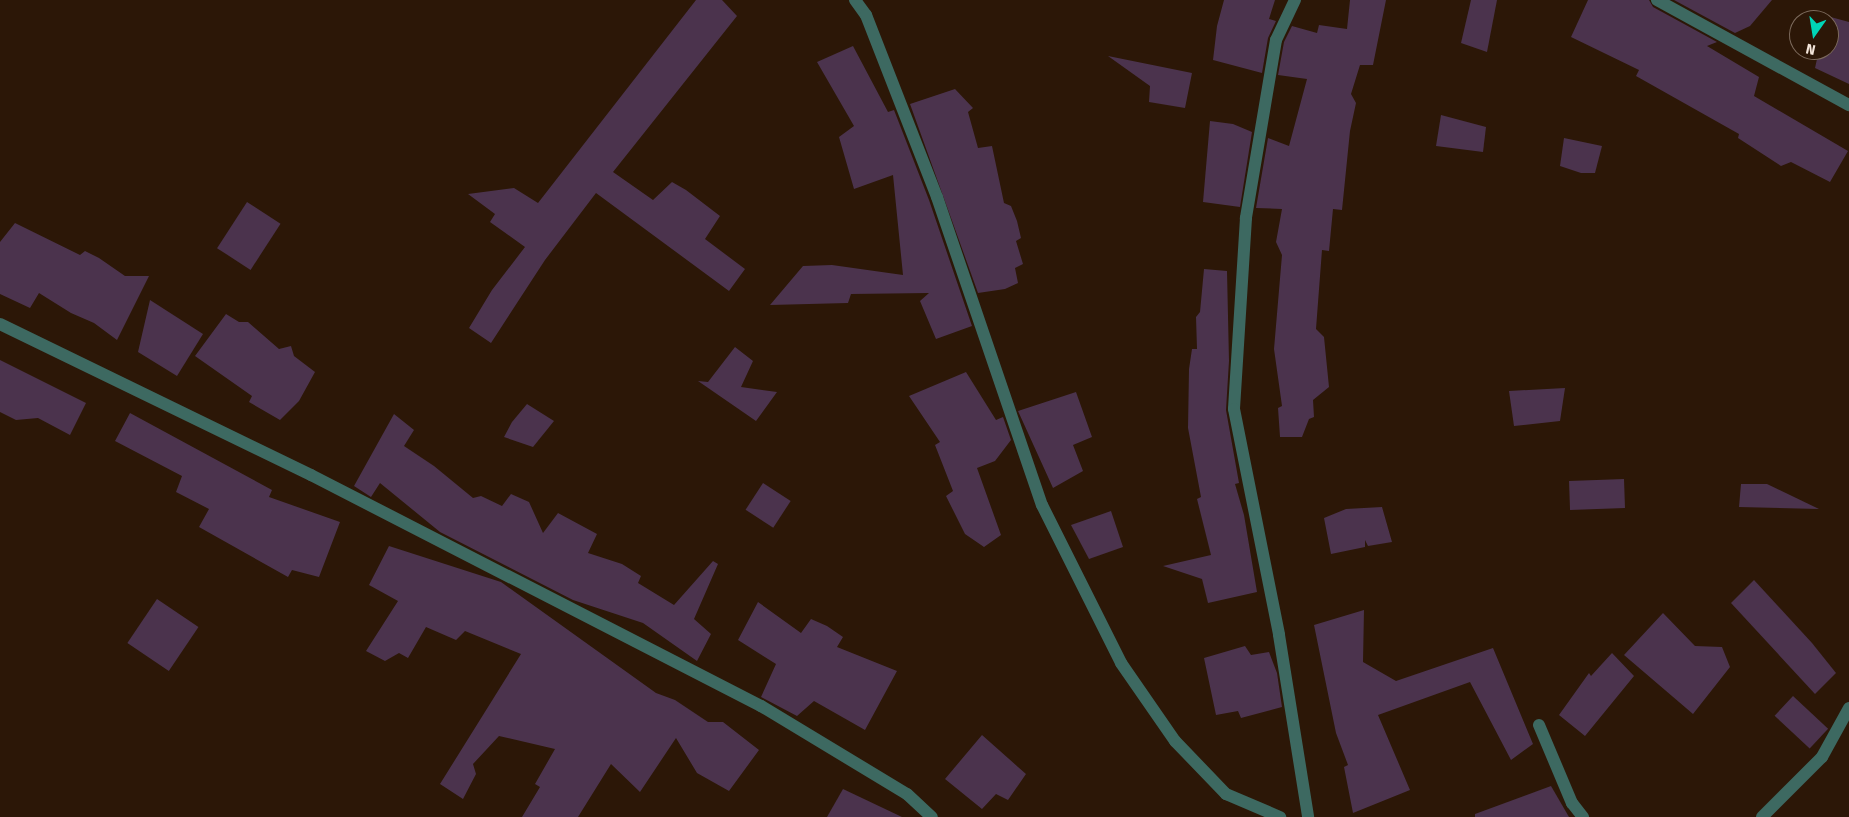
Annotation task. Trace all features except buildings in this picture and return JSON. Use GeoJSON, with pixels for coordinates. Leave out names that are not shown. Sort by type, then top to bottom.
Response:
{"type":"FeatureCollection","features":[{"type":"Feature","properties":{"kind":"street"},"geometry":{"type":"LineString","coordinates":[[856,0],[866,15],[936,197],[1042,505],[1121,663],[1175,741],[1226,794],[1280,817]]}},
{"type":"Feature","properties":{"kind":"street"},"geometry":{"type":"LineString","coordinates":[[1295,0],[1276,40],[1246,218],[1234,409],[1279,635],[1308,817]]}},
{"type":"Feature","properties":{"kind":"street"},"geometry":{"type":"LineString","coordinates":[[1657,0],[1849,105]]}},
{"type":"Feature","properties":{"kind":"street"},"geometry":{"type":"LineString","coordinates":[[0,324],[311,475],[761,706],[907,794],[932,817]]}},
{"type":"Feature","properties":{"kind":"street"},"geometry":{"type":"LineString","coordinates":[[1762,817],[1822,757],[1849,708]]}},
{"type":"Feature","properties":{"kind":"street"},"geometry":{"type":"LineString","coordinates":[[1539,725],[1572,803],[1583,817]]}}]}
